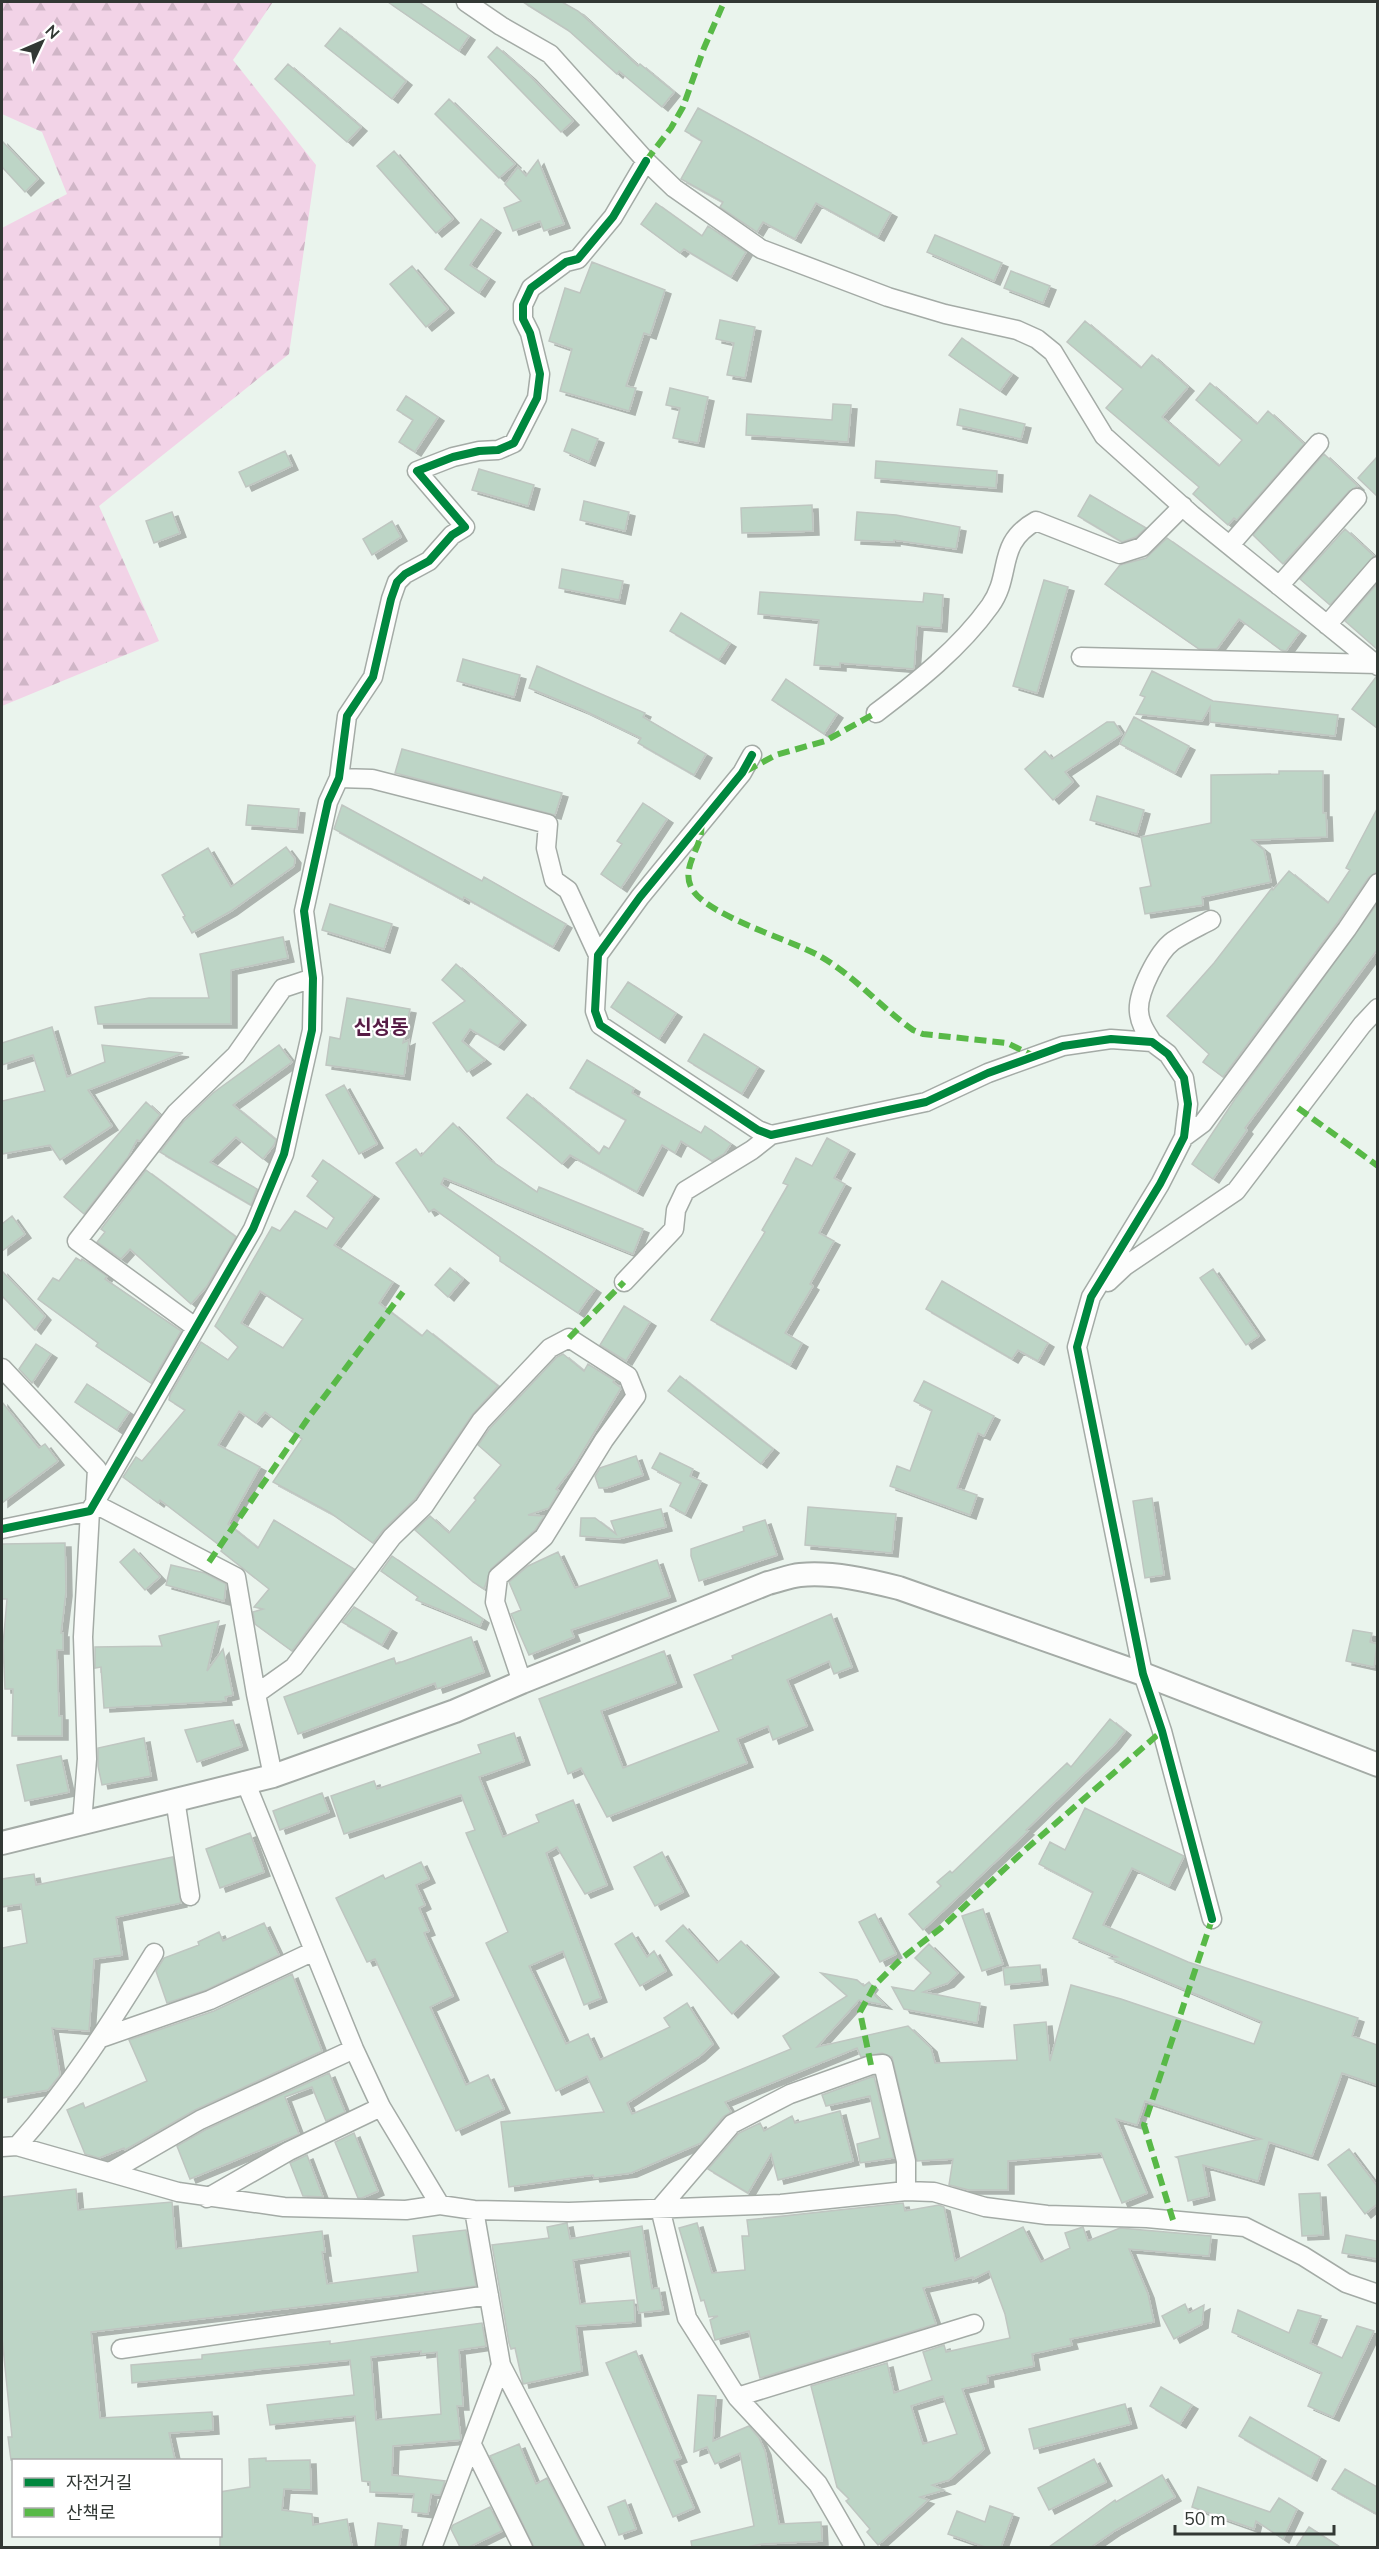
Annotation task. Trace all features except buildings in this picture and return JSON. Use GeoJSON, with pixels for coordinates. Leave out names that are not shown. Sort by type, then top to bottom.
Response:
{"type":"FeatureCollection","features":[{"type":"Feature","properties":{"kind":"street"},"geometry":{"type":"LineString","coordinates":[[466,2],[550,54],[646,161],[674,188],[761,249],[888,297],[945,314],[1017,330],[1037,339],[1053,352],[1104,436],[1183,506],[1377,665]]}},
{"type":"Feature","properties":{"kind":"street"},"geometry":{"type":"LineString","coordinates":[[93,1508],[253,1229],[284,1154],[312,1030],[313,978],[304,911],[328,802],[339,778],[347,716],[373,677],[397,582],[405,574],[429,561],[452,536],[465,527],[417,471],[453,457],[479,451],[498,450],[514,443],[537,398],[540,374],[530,333],[522,319],[523,305],[531,288],[566,262],[578,259],[613,217],[646,161]]}},
{"type":"Feature","properties":{"kind":"street"},"geometry":{"type":"LineString","coordinates":[[1230,545],[1319,443]]}},
{"type":"Feature","properties":{"kind":"street"},"geometry":{"type":"LineString","coordinates":[[1279,586],[1357,498]]}},
{"type":"Feature","properties":{"kind":"street"},"geometry":{"type":"LineString","coordinates":[[876,713],[928,671],[965,636],[989,607],[1002,581],[1007,553],[1013,539],[1024,528],[1036,521],[1120,554],[1142,547],[1183,506]]}},
{"type":"Feature","properties":{"kind":"street"},"geometry":{"type":"LineString","coordinates":[[1327,625],[1377,566]]}},
{"type":"Feature","properties":{"kind":"street"},"geometry":{"type":"LineString","coordinates":[[1082,657],[1377,665]]}},
{"type":"Feature","properties":{"kind":"street"},"geometry":{"type":"LineString","coordinates":[[598,955],[640,897],[742,773],[752,755]]}},
{"type":"Feature","properties":{"kind":"street"},"geometry":{"type":"LineString","coordinates":[[339,778],[372,779],[548,824],[546,848],[554,880],[568,890],[598,955],[596,1011],[600,1025],[758,1130],[771,1135]]}},
{"type":"Feature","properties":{"kind":"street"},"geometry":{"type":"LineString","coordinates":[[1184,1137],[1203,1123],[1347,929],[1377,883]]}},
{"type":"Feature","properties":{"kind":"street"},"geometry":{"type":"LineString","coordinates":[[1211,920],[1172,942],[1157,960],[1148,976],[1138,1008],[1141,1024],[1152,1042],[1168,1054],[1184,1078],[1188,1104],[1184,1137],[1161,1184],[1091,1297],[1077,1347],[1143,1674],[1162,1731],[1212,1919]]}},
{"type":"Feature","properties":{"kind":"street"},"geometry":{"type":"LineString","coordinates":[[195,1327],[77,1241],[177,1113],[236,1054],[282,988],[313,978]]}},
{"type":"Feature","properties":{"kind":"street"},"geometry":{"type":"LineString","coordinates":[[1091,1297],[1125,1266],[1236,1191],[1377,1008]]}},
{"type":"Feature","properties":{"kind":"street"},"geometry":{"type":"LineString","coordinates":[[624,1282],[674,1229],[675,1209],[685,1191],[752,1150],[771,1135],[926,1102],[988,1073],[1063,1046],[1111,1040],[1152,1042]]}},
{"type":"Feature","properties":{"kind":"street"},"geometry":{"type":"LineString","coordinates":[[256,1694],[294,1666],[392,1537],[424,1506],[481,1421],[550,1348],[569,1338],[628,1376],[636,1396],[604,1440],[543,1537],[498,1577],[495,1602],[522,1682]]}},
{"type":"Feature","properties":{"kind":"street"},"geometry":{"type":"LineString","coordinates":[[2,1368],[97,1469],[83,1637],[87,1759],[82,1823]]}},
{"type":"Feature","properties":{"kind":"street"},"geometry":{"type":"LineString","coordinates":[[2,1529],[93,1508],[236,1578],[273,1776]]}},
{"type":"Feature","properties":{"kind":"street"},"geometry":{"type":"LineString","coordinates":[[2,1843],[245,1781],[273,1776],[404,1731],[768,1583],[799,1575],[839,1576],[869,1580],[899,1588],[1143,1674],[1377,1765]]}},
{"type":"Feature","properties":{"kind":"street"},"geometry":{"type":"LineString","coordinates":[[245,1781],[354,2049],[381,2107],[440,2205]]}},
{"type":"Feature","properties":{"kind":"street"},"geometry":{"type":"LineString","coordinates":[[175,1799],[190,1896]]}},
{"type":"Feature","properties":{"kind":"street"},"geometry":{"type":"LineString","coordinates":[[101,2038],[210,2000],[314,1951]]}},
{"type":"Feature","properties":{"kind":"street"},"geometry":{"type":"LineString","coordinates":[[9,2146],[52,2108],[101,2038],[154,1953]]}},
{"type":"Feature","properties":{"kind":"street"},"geometry":{"type":"LineString","coordinates":[[110,2172],[200,2120],[354,2049]]}},
{"type":"Feature","properties":{"kind":"street"},"geometry":{"type":"LineString","coordinates":[[660,2208],[732,2124],[790,2094],[877,2064],[883,2064],[906,2161],[906,2191]]}},
{"type":"Feature","properties":{"kind":"street"},"geometry":{"type":"LineString","coordinates":[[207,2198],[289,2151],[381,2107]]}},
{"type":"Feature","properties":{"kind":"street"},"geometry":{"type":"LineString","coordinates":[[9,2146],[178,2192],[207,2198],[284,2207],[406,2210],[440,2205],[474,2210],[569,2212],[781,2204],[906,2191],[934,2192],[985,2207],[1047,2215],[1147,2218],[1245,2227],[1303,2256],[1346,2283],[1377,2294]]}},
{"type":"Feature","properties":{"kind":"street"},"geometry":{"type":"LineString","coordinates":[[660,2208],[687,2318],[737,2397],[818,2484],[855,2547]]}},
{"type":"Feature","properties":{"kind":"street"},"geometry":{"type":"LineString","coordinates":[[474,2210],[501,2365],[596,2547]]}},
{"type":"Feature","properties":{"kind":"street"},"geometry":{"type":"LineString","coordinates":[[121,2349],[489,2295]]}},
{"type":"Feature","properties":{"kind":"street"},"geometry":{"type":"LineString","coordinates":[[737,2397],[974,2324]]}},
{"type":"Feature","properties":{"kind":"street"},"geometry":{"type":"LineString","coordinates":[[432,2547],[501,2365]]}},
{"type":"Feature","properties":{"kind":"street"},"geometry":{"type":"LineString","coordinates":[[472,2445],[523,2547]]}},
{"type":"Feature","properties":{"kind":"green space"},"geometry":{"type":"Polygon","coordinates":[[[2,2],[273,2],[233,60],[316,165],[289,354],[99,506],[159,641],[2,706],[2,228],[67,194],[42,132],[2,114],[2,2]]]}},
{"type":"Feature","properties":{"kind":"marked path"},"geometry":{"type":"LineString","coordinates":[[646,161],[671,128],[683,107],[704,48],[724,2]]}},
{"type":"Feature","properties":{"kind":"marked path"},"geometry":{"type":"LineString","coordinates":[[746,771],[776,755],[825,741],[876,713]]}},
{"type":"Feature","properties":{"kind":"marked path"},"geometry":{"type":"LineString","coordinates":[[701,823],[699,840],[688,872],[692,889],[700,899],[730,917],[816,954],[854,981],[913,1030],[923,1034],[1007,1043],[1034,1056]]}},
{"type":"Feature","properties":{"kind":"marked path"},"geometry":{"type":"LineString","coordinates":[[1298,1108],[1378,1166]]}},
{"type":"Feature","properties":{"kind":"marked path"},"geometry":{"type":"LineString","coordinates":[[569,1338],[624,1282]]}},
{"type":"Feature","properties":{"kind":"marked path"},"geometry":{"type":"LineString","coordinates":[[209,1562],[309,1417],[403,1292]]}},
{"type":"Feature","properties":{"kind":"marked path"},"geometry":{"type":"LineString","coordinates":[[871,2065],[860,2012],[875,1985],[902,1958],[941,1928],[1026,1849],[1162,1731]]}},
{"type":"Feature","properties":{"kind":"marked path"},"geometry":{"type":"LineString","coordinates":[[1173,2220],[1144,2125],[1212,1919]]}},
{"type":"Feature","properties":{"kind":"cycle path"},"geometry":{"type":"LineString","coordinates":[[2,1529],[90,1511],[253,1229],[284,1154],[312,1030],[313,978],[304,911],[328,802],[339,778],[347,716],[373,677],[397,582],[405,574],[429,561],[452,535],[465,527],[417,471],[453,457],[479,451],[498,450],[514,443],[537,398],[540,374],[530,333],[523,319],[523,305],[531,288],[566,262],[578,259],[613,217],[646,161]]}},
{"type":"Feature","properties":{"kind":"cycle path"},"geometry":{"type":"LineString","coordinates":[[752,755],[742,773],[640,897],[598,955],[595,1011],[600,1025],[758,1130],[771,1135],[926,1102],[988,1073],[1063,1046],[1111,1039],[1152,1042],[1168,1054],[1184,1078],[1188,1104],[1184,1137],[1160,1184],[1091,1297],[1077,1347],[1143,1674],[1162,1731],[1212,1919]]}},
{"type":"Feature","properties":{"kind":"district","name":"신성동"},"geometry":{"type":"Point","coordinates":[381,1027]}}]}
